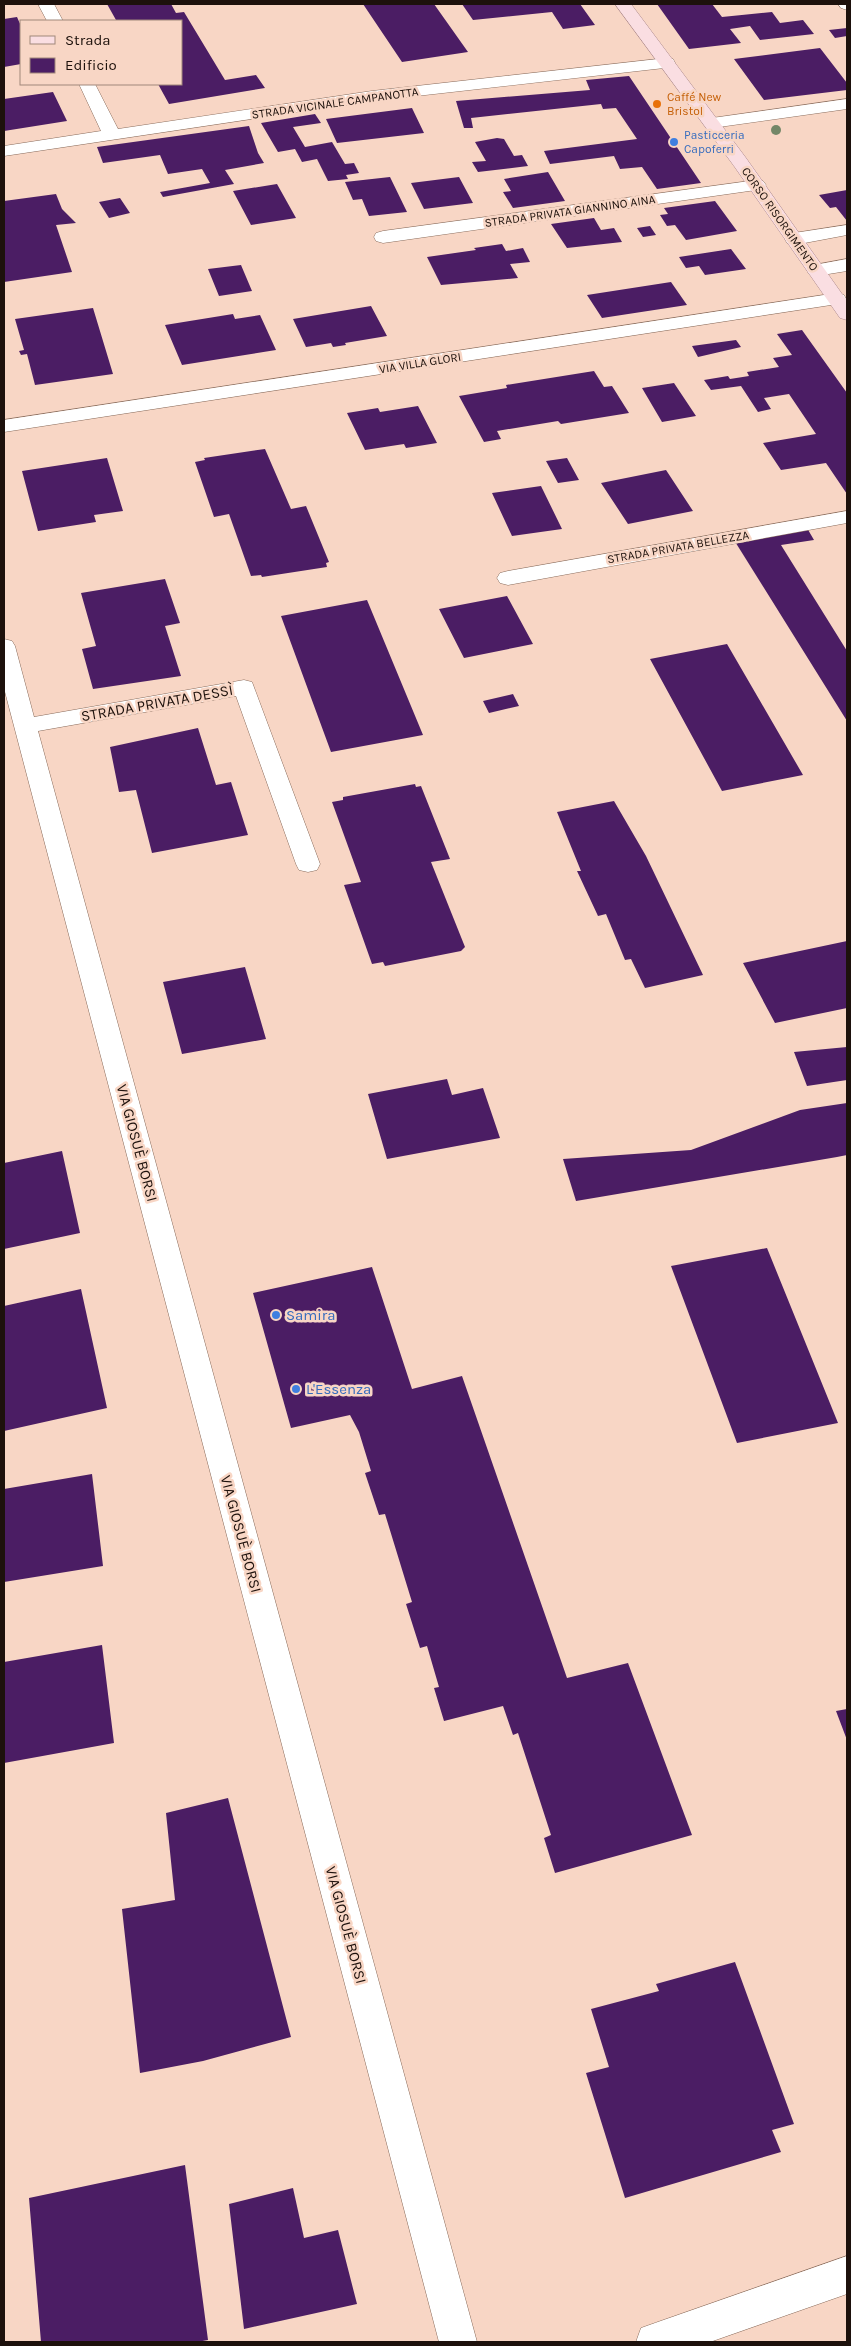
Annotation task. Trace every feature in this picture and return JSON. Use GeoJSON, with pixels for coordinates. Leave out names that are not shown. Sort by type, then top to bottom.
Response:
{"type":"FeatureCollection","features":[{"type":"Feature","properties":{"kind":"main road","name":"CORSO RISORGIMENTO"},"geometry":{"type":"LineString","coordinates":[[623,4],[757,185],[842,306]]}},
{"type":"Feature","properties":{"kind":"street"},"geometry":{"type":"LineString","coordinates":[[47,6],[54,20]]}},
{"type":"Feature","properties":{"kind":"street","name":"STRADA VICINALE CAMPANOTTA"},"geometry":{"type":"LineString","coordinates":[[4,151],[372,96],[666,63]]}},
{"type":"Feature","properties":{"kind":"street"},"geometry":{"type":"LineString","coordinates":[[87,85],[112,135]]}},
{"type":"Feature","properties":{"kind":"street"},"geometry":{"type":"LineString","coordinates":[[712,123],[847,104]]}},
{"type":"Feature","properties":{"kind":"street","name":"STRADA PRIVATA GIANNINO AINA"},"geometry":{"type":"LineString","coordinates":[[384,237],[757,185]]}},
{"type":"Feature","properties":{"kind":"street"},"geometry":{"type":"LineString","coordinates":[[794,239],[847,230]]}},
{"type":"Feature","properties":{"kind":"street"},"geometry":{"type":"LineString","coordinates":[[816,270],[847,265]]}},
{"type":"Feature","properties":{"kind":"street","name":"VIA VILLA GLORI"},"geometry":{"type":"LineString","coordinates":[[4,426],[842,306]]}},
{"type":"Feature","properties":{"kind":"street","name":"STRADA PRIVATA BELLEZZA"},"geometry":{"type":"LineString","coordinates":[[508,578],[847,517]]}},
{"type":"Feature","properties":{"kind":"street"},"geometry":{"type":"LineString","coordinates":[[4,646],[25,726]]}},
{"type":"Feature","properties":{"kind":"street","name":"STRADA PRIVATA DESSÌ"},"geometry":{"type":"LineString","coordinates":[[25,726],[244,687],[308,864]]}},
{"type":"Feature","properties":{"kind":"street","name":"VIA GIOSUÈ BORSI"},"geometry":{"type":"LineString","coordinates":[[25,726],[458,2342]]}},
{"type":"Feature","properties":{"kind":"street"},"geometry":{"type":"LineString","coordinates":[[655,2342],[847,2275]]}},
{"type":"Feature","properties":{"kind":"building"},"geometry":{"type":"Polygon","coordinates":[[[107,4],[171,4],[176,13],[184,12],[225,80],[256,75],[265,88],[169,104],[159,85],[182,85],[182,20],[116,20],[107,4]]]}},
{"type":"Feature","properties":{"kind":"building"},"geometry":{"type":"Polygon","coordinates":[[[363,4],[434,4],[468,52],[402,62],[363,4]]]}},
{"type":"Feature","properties":{"kind":"building"},"geometry":{"type":"Polygon","coordinates":[[[462,4],[580,4],[595,25],[563,29],[552,12],[473,20],[462,4]]]}},
{"type":"Feature","properties":{"kind":"building"},"geometry":{"type":"Polygon","coordinates":[[[657,4],[712,4],[722,17],[772,12],[780,23],[803,20],[814,34],[760,40],[750,26],[730,29],[741,43],[689,49],[657,4]]]}},
{"type":"Feature","properties":{"kind":"building"},"geometry":{"type":"Polygon","coordinates":[[[17,17],[20,24],[20,64],[4,67],[4,19],[17,17]]]}},
{"type":"Feature","properties":{"kind":"building"},"geometry":{"type":"Polygon","coordinates":[[[847,28],[847,36],[835,38],[829,30],[847,28]]]}},
{"type":"Feature","properties":{"kind":"building"},"geometry":{"type":"Polygon","coordinates":[[[820,48],[847,83],[847,90],[764,100],[734,59],[820,48]]]}},
{"type":"Feature","properties":{"kind":"building"},"geometry":{"type":"Polygon","coordinates":[[[629,76],[701,183],[657,189],[642,167],[620,169],[614,156],[550,164],[544,151],[637,139],[616,108],[603,109],[601,104],[471,118],[473,128],[464,128],[456,101],[590,90],[586,80],[629,76]]]}},
{"type":"Feature","properties":{"kind":"building"},"geometry":{"type":"Polygon","coordinates":[[[53,92],[67,121],[4,131],[4,99],[53,92]]]}},
{"type":"Feature","properties":{"kind":"building"},"geometry":{"type":"Polygon","coordinates":[[[412,108],[424,133],[337,143],[326,119],[412,108]]]}},
{"type":"Feature","properties":{"kind":"building"},"geometry":{"type":"Polygon","coordinates":[[[315,114],[321,123],[293,127],[305,147],[332,142],[345,164],[354,163],[359,173],[346,175],[348,179],[328,181],[317,159],[302,162],[295,149],[278,152],[261,123],[315,114]]]}},
{"type":"Feature","properties":{"kind":"building"},"geometry":{"type":"Polygon","coordinates":[[[249,126],[258,153],[264,163],[225,170],[234,184],[163,197],[160,192],[210,183],[202,169],[168,174],[160,155],[103,163],[97,147],[249,126]]]}},
{"type":"Feature","properties":{"kind":"building"},"geometry":{"type":"Polygon","coordinates":[[[497,138],[504,139],[514,156],[522,155],[528,166],[478,172],[472,162],[486,161],[475,142],[497,138]]]}},
{"type":"Feature","properties":{"kind":"building"},"geometry":{"type":"Polygon","coordinates":[[[548,172],[565,201],[513,208],[503,192],[511,191],[504,179],[548,172]]]}},
{"type":"Feature","properties":{"kind":"building"},"geometry":{"type":"Polygon","coordinates":[[[390,177],[407,212],[369,216],[362,199],[353,200],[345,182],[390,177]]]}},
{"type":"Feature","properties":{"kind":"building"},"geometry":{"type":"Polygon","coordinates":[[[459,177],[473,203],[424,209],[411,183],[459,177]]]}},
{"type":"Feature","properties":{"kind":"building"},"geometry":{"type":"Polygon","coordinates":[[[277,184],[296,218],[251,225],[233,191],[277,184]]]}},
{"type":"Feature","properties":{"kind":"building"},"geometry":{"type":"Polygon","coordinates":[[[847,190],[847,221],[836,207],[830,208],[819,195],[847,190]]]}},
{"type":"Feature","properties":{"kind":"building"},"geometry":{"type":"Polygon","coordinates":[[[56,194],[62,209],[76,223],[56,225],[72,272],[4,282],[4,201],[56,194]]]}},
{"type":"Feature","properties":{"kind":"building"},"geometry":{"type":"Polygon","coordinates":[[[120,198],[130,213],[109,218],[99,202],[120,198]]]}},
{"type":"Feature","properties":{"kind":"building"},"geometry":{"type":"Polygon","coordinates":[[[715,201],[737,231],[686,240],[675,225],[667,226],[660,215],[668,214],[664,208],[715,201]]]}},
{"type":"Feature","properties":{"kind":"building"},"geometry":{"type":"Polygon","coordinates":[[[594,218],[601,230],[614,228],[622,242],[567,248],[551,224],[594,218]]]}},
{"type":"Feature","properties":{"kind":"building"},"geometry":{"type":"Polygon","coordinates":[[[650,226],[656,235],[643,237],[637,228],[650,226]]]}},
{"type":"Feature","properties":{"kind":"building"},"geometry":{"type":"Polygon","coordinates":[[[502,244],[506,251],[523,248],[530,262],[510,264],[518,278],[441,285],[427,257],[476,250],[474,248],[502,244]]]}},
{"type":"Feature","properties":{"kind":"building"},"geometry":{"type":"Polygon","coordinates":[[[731,249],[746,269],[705,275],[699,266],[686,268],[679,257],[731,249]]]}},
{"type":"Feature","properties":{"kind":"building"},"geometry":{"type":"Polygon","coordinates":[[[241,265],[252,291],[219,296],[208,269],[241,265]]]}},
{"type":"Feature","properties":{"kind":"building"},"geometry":{"type":"Polygon","coordinates":[[[671,282],[687,305],[602,318],[587,295],[671,282]]]}},
{"type":"Feature","properties":{"kind":"building"},"geometry":{"type":"Polygon","coordinates":[[[371,306],[387,336],[345,343],[346,345],[333,347],[331,343],[306,347],[293,319],[371,306]]]}},
{"type":"Feature","properties":{"kind":"building"},"geometry":{"type":"Polygon","coordinates":[[[93,308],[113,374],[35,385],[27,354],[21,355],[19,351],[24,350],[15,319],[93,308]]]}},
{"type":"Feature","properties":{"kind":"building"},"geometry":{"type":"Polygon","coordinates":[[[233,314],[235,319],[260,315],[276,350],[182,365],[165,325],[233,314]]]}},
{"type":"Feature","properties":{"kind":"building"},"geometry":{"type":"Polygon","coordinates":[[[802,330],[847,393],[847,494],[826,463],[781,470],[763,443],[816,434],[789,394],[764,398],[771,409],[758,412],[741,386],[711,390],[704,380],[728,376],[730,379],[749,376],[747,372],[779,367],[773,358],[792,355],[777,334],[802,330]]]}},
{"type":"Feature","properties":{"kind":"building"},"geometry":{"type":"Polygon","coordinates":[[[736,340],[741,347],[698,357],[692,346],[736,340]]]}},
{"type":"Feature","properties":{"kind":"building"},"geometry":{"type":"Polygon","coordinates":[[[594,371],[604,387],[612,386],[629,413],[561,424],[558,421],[497,431],[501,439],[484,442],[459,396],[507,388],[506,385],[594,371]]]}},
{"type":"Feature","properties":{"kind":"building"},"geometry":{"type":"Polygon","coordinates":[[[674,383],[696,416],[662,422],[642,388],[674,383]]]}},
{"type":"Feature","properties":{"kind":"building"},"geometry":{"type":"Polygon","coordinates":[[[418,406],[437,443],[406,448],[404,444],[365,450],[347,413],[378,408],[380,412],[418,406]]]}},
{"type":"Feature","properties":{"kind":"building"},"geometry":{"type":"Polygon","coordinates":[[[265,449],[291,509],[306,506],[329,562],[326,563],[327,567],[262,577],[261,575],[251,576],[229,514],[214,517],[195,462],[205,460],[204,458],[265,449]]]}},
{"type":"Feature","properties":{"kind":"building"},"geometry":{"type":"Polygon","coordinates":[[[107,458],[123,511],[94,515],[96,522],[38,531],[22,471],[107,458]]]}},
{"type":"Feature","properties":{"kind":"building"},"geometry":{"type":"Polygon","coordinates":[[[567,458],[579,480],[558,483],[546,461],[567,458]]]}},
{"type":"Feature","properties":{"kind":"building"},"geometry":{"type":"Polygon","coordinates":[[[666,470],[693,511],[628,524],[601,483],[666,470]]]}},
{"type":"Feature","properties":{"kind":"building"},"geometry":{"type":"Polygon","coordinates":[[[541,486],[562,529],[512,536],[492,493],[541,486]]]}},
{"type":"Feature","properties":{"kind":"building"},"geometry":{"type":"Polygon","coordinates":[[[807,528],[814,540],[781,545],[847,651],[847,721],[734,540],[807,528]]]}},
{"type":"Feature","properties":{"kind":"building"},"geometry":{"type":"Polygon","coordinates":[[[165,579],[180,623],[165,626],[181,676],[93,689],[82,649],[96,646],[81,593],[165,579]]]}},
{"type":"Feature","properties":{"kind":"building"},"geometry":{"type":"Polygon","coordinates":[[[507,596],[533,644],[464,658],[439,609],[507,596]]]}},
{"type":"Feature","properties":{"kind":"building"},"geometry":{"type":"Polygon","coordinates":[[[367,600],[423,735],[331,752],[281,616],[367,600]]]}},
{"type":"Feature","properties":{"kind":"building"},"geometry":{"type":"Polygon","coordinates":[[[727,644],[803,775],[722,791],[650,659],[727,644]]]}},
{"type":"Feature","properties":{"kind":"building"},"geometry":{"type":"Polygon","coordinates":[[[513,694],[519,706],[489,713],[483,701],[513,694]]]}},
{"type":"Feature","properties":{"kind":"building"},"geometry":{"type":"Polygon","coordinates":[[[198,728],[216,785],[231,782],[248,835],[152,853],[136,790],[119,792],[110,747],[198,728]]]}},
{"type":"Feature","properties":{"kind":"building"},"geometry":{"type":"Polygon","coordinates":[[[415,784],[416,787],[421,786],[450,859],[431,862],[465,947],[461,951],[385,966],[383,962],[372,964],[344,885],[361,882],[332,802],[343,800],[343,797],[415,784]]]}},
{"type":"Feature","properties":{"kind":"building"},"geometry":{"type":"Polygon","coordinates":[[[614,801],[646,856],[703,975],[645,988],[631,959],[625,960],[606,914],[598,916],[577,871],[581,871],[557,812],[614,801]]]}},
{"type":"Feature","properties":{"kind":"building"},"geometry":{"type":"Polygon","coordinates":[[[847,941],[847,1008],[775,1023],[743,963],[847,941]]]}},
{"type":"Feature","properties":{"kind":"building"},"geometry":{"type":"Polygon","coordinates":[[[245,967],[266,1039],[182,1054],[163,982],[245,967]]]}},
{"type":"Feature","properties":{"kind":"building"},"geometry":{"type":"Polygon","coordinates":[[[847,1047],[847,1080],[807,1086],[794,1052],[847,1047]]]}},
{"type":"Feature","properties":{"kind":"building"},"geometry":{"type":"Polygon","coordinates":[[[447,1079],[452,1095],[483,1088],[500,1138],[387,1159],[368,1094],[447,1079]]]}},
{"type":"Feature","properties":{"kind":"building"},"geometry":{"type":"Polygon","coordinates":[[[847,1103],[847,1155],[837,1157],[576,1201],[563,1159],[691,1150],[800,1110],[847,1103]]]}},
{"type":"Feature","properties":{"kind":"building"},"geometry":{"type":"Polygon","coordinates":[[[62,1151],[80,1233],[4,1249],[4,1163],[62,1151]]]}},
{"type":"Feature","properties":{"kind":"building"},"geometry":{"type":"Polygon","coordinates":[[[767,1248],[838,1423],[737,1443],[671,1266],[767,1248]]]}},
{"type":"Feature","properties":{"kind":"building"},"geometry":{"type":"Polygon","coordinates":[[[372,1267],[412,1389],[462,1376],[567,1678],[628,1663],[692,1835],[555,1873],[544,1838],[551,1835],[518,1733],[513,1735],[503,1706],[444,1721],[434,1688],[439,1687],[427,1646],[420,1648],[406,1604],[412,1602],[385,1514],[379,1515],[365,1473],[371,1471],[359,1432],[350,1415],[291,1428],[253,1293],[372,1267]]]}},
{"type":"Feature","properties":{"kind":"building"},"geometry":{"type":"Polygon","coordinates":[[[81,1289],[107,1408],[4,1431],[4,1306],[81,1289]]]}},
{"type":"Feature","properties":{"kind":"building"},"geometry":{"type":"Polygon","coordinates":[[[92,1474],[103,1566],[4,1582],[4,1489],[92,1474]]]}},
{"type":"Feature","properties":{"kind":"building"},"geometry":{"type":"Polygon","coordinates":[[[102,1645],[114,1743],[4,1763],[4,1662],[102,1645]]]}},
{"type":"Feature","properties":{"kind":"building"},"geometry":{"type":"Polygon","coordinates":[[[847,1709],[847,1740],[836,1711],[847,1709]]]}},
{"type":"Feature","properties":{"kind":"building"},"geometry":{"type":"Polygon","coordinates":[[[228,1798],[291,2037],[203,2061],[140,2073],[122,1909],[175,1900],[166,1813],[228,1798]]]}},
{"type":"Feature","properties":{"kind":"building"},"geometry":{"type":"Polygon","coordinates":[[[735,1962],[794,2124],[772,2130],[781,2152],[625,2198],[586,2073],[609,2067],[591,2009],[659,1991],[656,1984],[735,1962]]]}},
{"type":"Feature","properties":{"kind":"building"},"geometry":{"type":"Polygon","coordinates":[[[185,2165],[208,2340],[197,2342],[41,2342],[29,2198],[185,2165]]]}},
{"type":"Feature","properties":{"kind":"building"},"geometry":{"type":"Polygon","coordinates":[[[293,2188],[304,2238],[338,2230],[357,2304],[244,2329],[229,2204],[293,2188]]]}},
{"type":"Feature","properties":{"kind":"place","name":"Caffé New Bristol"},"geometry":{"type":"Point","coordinates":[657,104]}},
{"type":"Feature","properties":{"kind":"place","name":"Pasticceria Capoferri"},"geometry":{"type":"Point","coordinates":[674,142]}},
{"type":"Feature","properties":{"kind":"place","name":"Samira"},"geometry":{"type":"Point","coordinates":[276,1315]}},
{"type":"Feature","properties":{"kind":"place","name":"L'Essenza"},"geometry":{"type":"Point","coordinates":[296,1389]}}]}
